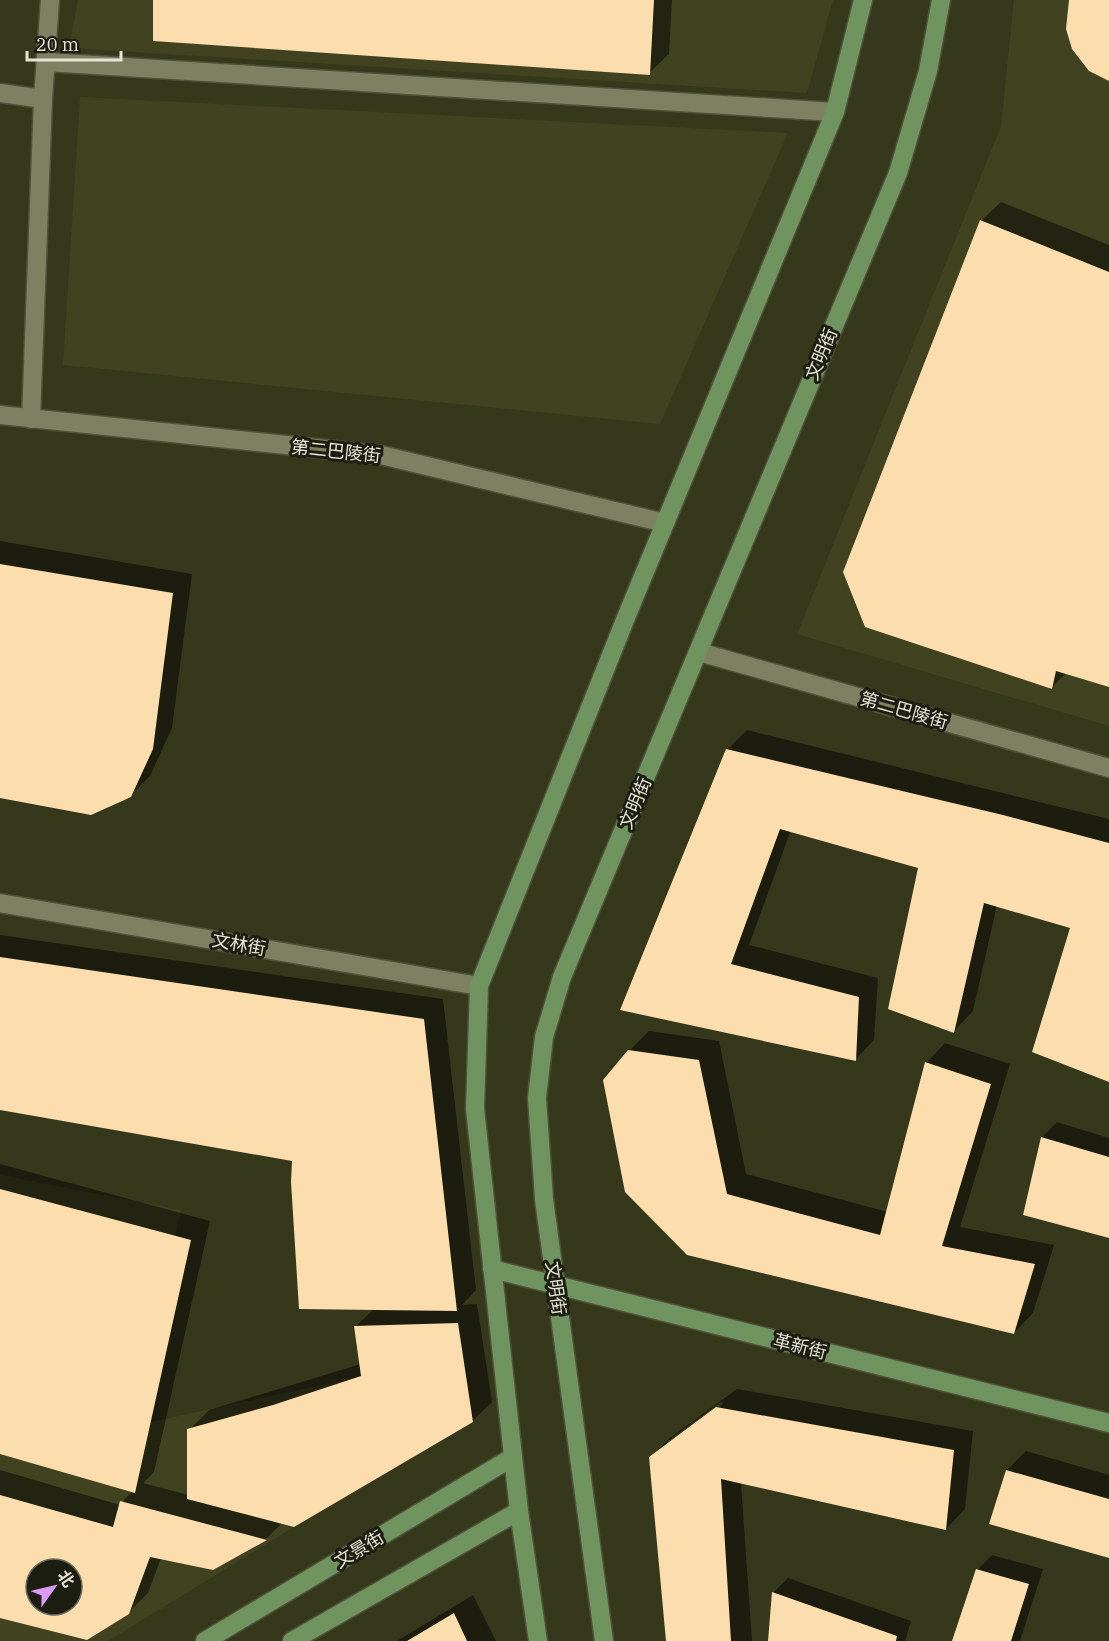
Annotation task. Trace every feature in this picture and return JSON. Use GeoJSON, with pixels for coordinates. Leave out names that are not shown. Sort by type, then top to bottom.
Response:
{"type":"FeatureCollection","features":[{"type":"Feature","properties":{"kind":"main road"},"geometry":{"type":"LineString","coordinates":[[538,1641],[519,1511],[475,1108],[479,986],[665,523],[835,112],[862,0]]}},
{"type":"Feature","properties":{"kind":"main road","name":"文明街"},"geometry":{"type":"LineString","coordinates":[[604,1641],[543,1199],[537,1098],[544,1037],[562,977],[898,173],[928,71],[941,0]]}},
{"type":"Feature","properties":{"kind":"main road","name":"革新街"},"geometry":{"type":"LineString","coordinates":[[492,1269],[1109,1423]]}},
{"type":"Feature","properties":{"kind":"main road","name":"文景街"},"geometry":{"type":"LineString","coordinates":[[205,1641],[513,1457]]}},
{"type":"Feature","properties":{"kind":"main road"},"geometry":{"type":"LineString","coordinates":[[292,1641],[519,1511]]}},
{"type":"Feature","properties":{"kind":"street"},"geometry":{"type":"LineString","coordinates":[[31,419],[43,99],[50,0]]}},
{"type":"Feature","properties":{"kind":"street"},"geometry":{"type":"LineString","coordinates":[[46,63],[835,112]]}},
{"type":"Feature","properties":{"kind":"street"},"geometry":{"type":"LineString","coordinates":[[0,93],[43,99]]}},
{"type":"Feature","properties":{"kind":"street","name":"第二巴陵街"},"geometry":{"type":"LineString","coordinates":[[0,415],[381,454],[665,523]]}},
{"type":"Feature","properties":{"kind":"street","name":"第二巴陵街"},"geometry":{"type":"LineString","coordinates":[[699,652],[1109,768]]}},
{"type":"Feature","properties":{"kind":"street","name":"文林街"},"geometry":{"type":"LineString","coordinates":[[0,903],[479,986]]}},
{"type":"Feature","properties":{"kind":"shaded area"},"geometry":{"type":"Polygon","coordinates":[[[78,0],[833,0],[807,93],[69,48],[78,0]]]}},
{"type":"Feature","properties":{"kind":"shaded area"},"geometry":{"type":"Polygon","coordinates":[[[1014,0],[1109,0],[1109,726],[797,634],[1001,126],[1014,0]]]}},
{"type":"Feature","properties":{"kind":"shaded area"},"geometry":{"type":"Polygon","coordinates":[[[80,97],[788,133],[660,424],[63,365],[80,97]]]}},
{"type":"Feature","properties":{"kind":"shaded area"},"geometry":{"type":"Polygon","coordinates":[[[0,1175],[181,1210],[132,1426],[451,1357],[473,1422],[294,1527],[108,1641],[0,1641],[0,1175]]]}},
{"type":"Feature","properties":{"kind":"building"},"geometry":{"type":"Polygon","coordinates":[[[153,0],[654,0],[650,75],[153,41],[153,0]]]}},
{"type":"Feature","properties":{"kind":"building"},"geometry":{"type":"Polygon","coordinates":[[[1069,0],[1109,0],[1109,81],[1089,71],[1072,49],[1066,29],[1069,0]]]}},
{"type":"Feature","properties":{"kind":"building"},"geometry":{"type":"Polygon","coordinates":[[[980,220],[1109,272],[1109,687],[1056,671],[1052,689],[865,627],[843,572],[980,220]]]}},
{"type":"Feature","properties":{"kind":"building"},"geometry":{"type":"Polygon","coordinates":[[[0,564],[173,593],[153,749],[131,797],[91,815],[0,798],[0,564]]]}},
{"type":"Feature","properties":{"kind":"building"},"geometry":{"type":"Polygon","coordinates":[[[726,749],[1003,815],[1109,843],[1109,1082],[1032,1052],[1070,928],[984,903],[954,1033],[888,1009],[918,868],[780,829],[731,964],[859,997],[856,1061],[620,1010],[726,749]]]}},
{"type":"Feature","properties":{"kind":"building"},"geometry":{"type":"Polygon","coordinates":[[[0,957],[424,1019],[457,1311],[299,1309],[291,1182],[292,1161],[0,1110],[0,957]]]}},
{"type":"Feature","properties":{"kind":"building"},"geometry":{"type":"Polygon","coordinates":[[[628,1050],[699,1060],[727,1194],[880,1235],[925,1062],[991,1084],[942,1246],[1035,1264],[1014,1334],[687,1255],[625,1192],[603,1080],[628,1050]]]}},
{"type":"Feature","properties":{"kind":"building"},"geometry":{"type":"Polygon","coordinates":[[[1041,1137],[1109,1157],[1109,1238],[1023,1215],[1041,1137]]]}},
{"type":"Feature","properties":{"kind":"building"},"geometry":{"type":"Polygon","coordinates":[[[0,1189],[191,1240],[135,1493],[0,1454],[0,1189]]]}},
{"type":"Feature","properties":{"kind":"building"},"geometry":{"type":"Polygon","coordinates":[[[458,1323],[473,1422],[294,1527],[187,1499],[187,1429],[273,1405],[361,1376],[354,1326],[458,1323]]]}},
{"type":"Feature","properties":{"kind":"building"},"geometry":{"type":"Polygon","coordinates":[[[716,1407],[954,1450],[946,1530],[721,1479],[731,1641],[666,1641],[649,1457],[716,1407]]]}},
{"type":"Feature","properties":{"kind":"building"},"geometry":{"type":"Polygon","coordinates":[[[1006,1470],[1109,1499],[1109,1558],[989,1524],[1006,1470]]]}},
{"type":"Feature","properties":{"kind":"building"},"geometry":{"type":"Polygon","coordinates":[[[0,1495],[113,1527],[120,1501],[267,1540],[213,1570],[150,1557],[129,1614],[87,1640],[0,1618],[0,1495]]]}},
{"type":"Feature","properties":{"kind":"building"},"geometry":{"type":"Polygon","coordinates":[[[976,1569],[1029,1584],[1011,1641],[952,1641],[976,1569]]]}},
{"type":"Feature","properties":{"kind":"building"},"geometry":{"type":"Polygon","coordinates":[[[772,1592],[897,1636],[896,1641],[768,1641],[772,1592]]]}},
{"type":"Feature","properties":{"kind":"building"},"geometry":{"type":"Polygon","coordinates":[[[454,1613],[467,1641],[407,1641],[454,1613]]]}}]}
